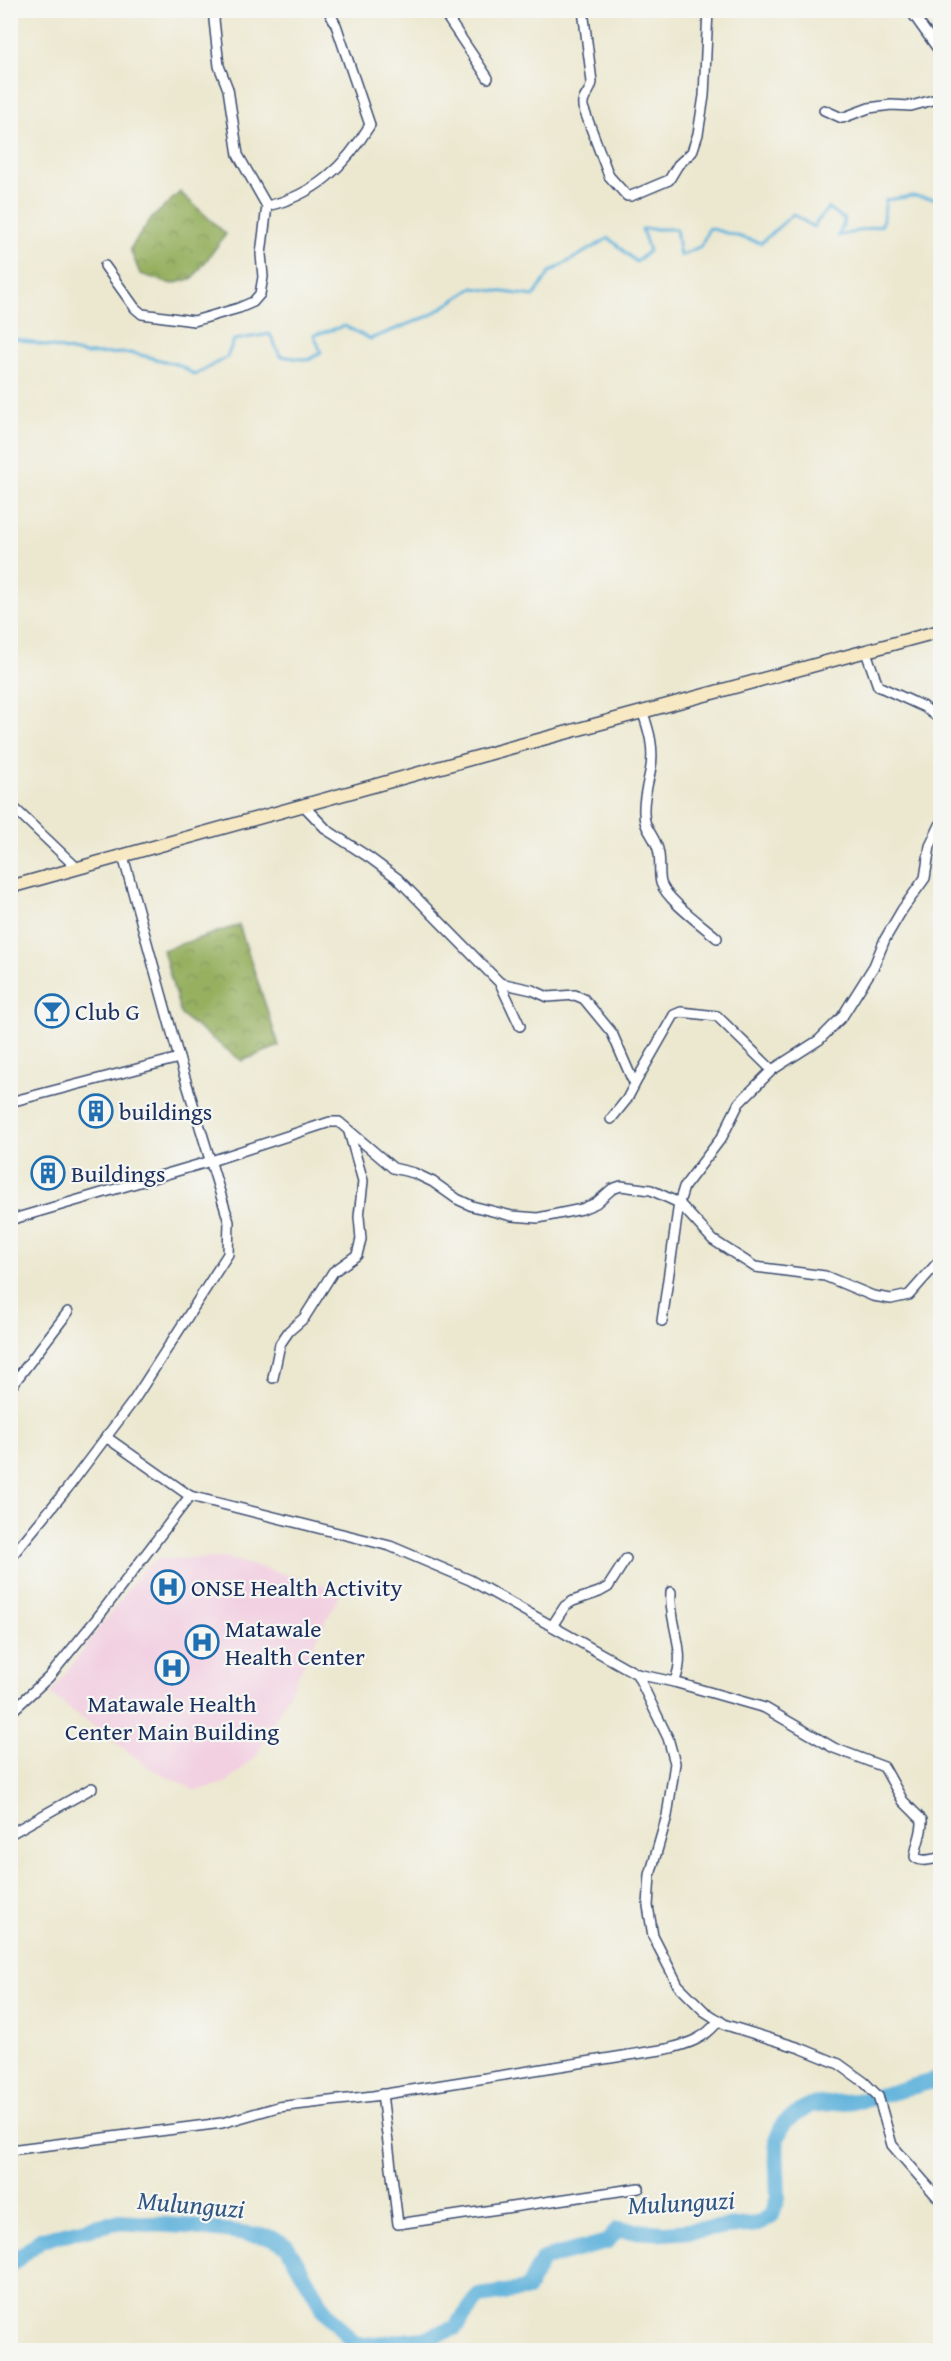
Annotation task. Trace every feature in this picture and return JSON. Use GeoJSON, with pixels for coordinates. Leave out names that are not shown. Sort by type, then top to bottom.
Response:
{"type":"FeatureCollection","features":[{"type":"Feature","properties":{"kind":"main road"},"geometry":{"type":"LineString","coordinates":[[10,887],[940,631]]}},
{"type":"Feature","properties":{"kind":"street"},"geometry":{"type":"LineString","coordinates":[[105,266],[135,308],[142,314],[189,322],[224,314],[253,302],[260,294],[263,277],[261,254],[267,206],[238,155],[228,89],[219,66],[214,20],[216,10]]}},
{"type":"Feature","properties":{"kind":"street"},"geometry":{"type":"LineString","coordinates":[[267,206],[306,194],[320,183],[358,146],[370,125],[336,25],[327,10]]}},
{"type":"Feature","properties":{"kind":"street"},"geometry":{"type":"LineString","coordinates":[[443,12],[458,15],[473,10]]}},
{"type":"Feature","properties":{"kind":"street"},"geometry":{"type":"LineString","coordinates":[[583,10],[592,82],[582,103],[609,176],[627,196],[669,180],[678,165],[692,152],[698,134],[704,96],[708,10]]}},
{"type":"Feature","properties":{"kind":"street"},"geometry":{"type":"LineString","coordinates":[[910,10],[940,52]]}},
{"type":"Feature","properties":{"kind":"street"},"geometry":{"type":"LineString","coordinates":[[443,12],[488,78]]}},
{"type":"Feature","properties":{"kind":"street"},"geometry":{"type":"LineString","coordinates":[[824,110],[842,118],[869,108],[891,105],[910,106],[940,98]]}},
{"type":"Feature","properties":{"kind":"street"},"geometry":{"type":"LineString","coordinates":[[866,652],[878,686],[924,707],[940,719]]}},
{"type":"Feature","properties":{"kind":"street"},"geometry":{"type":"LineString","coordinates":[[643,713],[651,735],[652,747],[644,804],[645,820],[648,832],[658,849],[660,879],[668,894],[717,938]]}},
{"type":"Feature","properties":{"kind":"street"},"geometry":{"type":"LineString","coordinates":[[10,804],[78,869]]}},
{"type":"Feature","properties":{"kind":"street"},"geometry":{"type":"LineString","coordinates":[[303,805],[327,830],[397,878],[500,983],[520,1026]]}},
{"type":"Feature","properties":{"kind":"street"},"geometry":{"type":"LineString","coordinates":[[662,1321],[679,1203],[684,1187],[722,1137],[739,1103],[772,1070],[828,1033],[853,1001],[874,966],[885,939],[925,878],[930,846],[940,825]]}},
{"type":"Feature","properties":{"kind":"street"},"geometry":{"type":"LineString","coordinates":[[10,1558],[44,1519],[106,1437],[152,1372],[228,1254],[229,1222],[179,1058],[123,856]]}},
{"type":"Feature","properties":{"kind":"street"},"geometry":{"type":"LineString","coordinates":[[500,983],[532,990],[548,997],[575,995],[584,999],[612,1034],[629,1077],[634,1080],[638,1077]]}},
{"type":"Feature","properties":{"kind":"street"},"geometry":{"type":"LineString","coordinates":[[611,1119],[627,1099],[674,1015],[681,1012],[717,1016],[772,1070]]}},
{"type":"Feature","properties":{"kind":"street"},"geometry":{"type":"LineString","coordinates":[[10,1102],[179,1058]]}},
{"type":"Feature","properties":{"kind":"street"},"geometry":{"type":"LineString","coordinates":[[10,1220],[211,1161],[330,1122],[339,1122],[393,1168],[414,1173],[433,1182],[464,1203],[512,1216],[538,1218],[582,1209],[596,1203],[612,1189],[621,1186],[651,1190],[679,1203],[712,1240],[755,1267],[825,1276],[873,1296],[891,1299],[909,1295],[940,1260]]}},
{"type":"Feature","properties":{"kind":"street"},"geometry":{"type":"LineString","coordinates":[[273,1378],[280,1344],[284,1337],[304,1318],[333,1272],[357,1255],[361,1239],[358,1218],[363,1181],[348,1130]]}},
{"type":"Feature","properties":{"kind":"street"},"geometry":{"type":"LineString","coordinates":[[10,1388],[68,1312]]}},
{"type":"Feature","properties":{"kind":"street"},"geometry":{"type":"LineString","coordinates":[[106,1437],[190,1496],[390,1546],[470,1580],[637,1674],[765,1708],[826,1744],[884,1767],[903,1801],[922,1820],[923,1829],[915,1848],[915,1857],[918,1860],[940,1858]]}},
{"type":"Feature","properties":{"kind":"street"},"geometry":{"type":"LineString","coordinates":[[10,1713],[49,1677],[190,1496]]}},
{"type":"Feature","properties":{"kind":"street"},"geometry":{"type":"LineString","coordinates":[[552,1626],[565,1606],[573,1600],[608,1587],[627,1559]]}},
{"type":"Feature","properties":{"kind":"street"},"geometry":{"type":"LineString","coordinates":[[671,1592],[671,1608],[681,1660],[674,1682]]}},
{"type":"Feature","properties":{"kind":"street"},"geometry":{"type":"LineString","coordinates":[[637,1674],[668,1738],[675,1763],[667,1816],[650,1875],[648,1906],[652,1936],[678,1985],[704,2011],[726,2025],[800,2048],[839,2064],[864,2082],[878,2096],[892,2145],[940,2200]]}},
{"type":"Feature","properties":{"kind":"street"},"geometry":{"type":"LineString","coordinates":[[10,1834],[92,1788]]}},
{"type":"Feature","properties":{"kind":"street"},"geometry":{"type":"LineString","coordinates":[[10,2150],[190,2128],[222,2123],[278,2107],[382,2094],[667,2049],[693,2043],[713,2028],[718,2020]]}},
{"type":"Feature","properties":{"kind":"street"},"geometry":{"type":"LineString","coordinates":[[382,2094],[398,2224],[639,2188]]}},
{"type":"Feature","properties":{"kind":"shaded area","name":"Matawale Health Center"},"geometry":{"type":"Polygon","coordinates":[[[226,1558],[342,1590],[257,1755],[227,1782],[196,1791],[150,1768],[50,1694],[141,1572],[157,1559],[226,1558]]]}},
{"type":"Feature","properties":{"kind":"green space"},"geometry":{"type":"Polygon","coordinates":[[[180,192],[226,234],[193,278],[172,284],[140,274],[130,249],[150,220],[180,192]]]}},
{"type":"Feature","properties":{"kind":"green space"},"geometry":{"type":"Polygon","coordinates":[[[239,925],[279,1046],[242,1061],[181,1015],[163,950],[239,925]]]}},
{"type":"Feature","properties":{"kind":"waterway"},"geometry":{"type":"LineString","coordinates":[[10,340],[12,338],[85,354],[133,353],[179,365],[195,375],[227,357],[234,340],[270,334],[280,356],[309,360],[321,352],[314,335],[345,326],[370,339],[429,316],[473,288],[534,296],[550,272],[609,238],[636,262],[649,251],[642,229],[676,229],[680,256],[701,246],[709,228],[761,243],[793,214],[813,227],[828,208],[845,220],[838,236],[882,225],[886,200],[912,196],[940,199]]}},
{"type":"Feature","properties":{"kind":"waterway","name":"Mulunguzi"},"geometry":{"type":"LineString","coordinates":[[10,2265],[42,2239],[117,2222],[186,2226],[272,2237],[287,2246],[323,2308],[356,2346],[424,2339],[455,2328],[479,2296],[527,2289],[543,2259],[607,2242],[617,2230],[666,2233],[758,2224],[772,2215],[778,2198],[776,2140],[784,2123],[810,2105],[865,2100],[940,2079]]}},
{"type":"Feature","properties":{"kind":"place","name":"Club G"},"geometry":{"type":"Point","coordinates":[52,1011]}},
{"type":"Feature","properties":{"kind":"place","name":"buildings"},"geometry":{"type":"Point","coordinates":[96,1111]}},
{"type":"Feature","properties":{"kind":"place","name":"Buildings"},"geometry":{"type":"Point","coordinates":[48,1173]}},
{"type":"Feature","properties":{"kind":"place","name":"ONSE Health Activity"},"geometry":{"type":"Point","coordinates":[168,1587]}},
{"type":"Feature","properties":{"kind":"place","name":"Matawale Health Center"},"geometry":{"type":"Point","coordinates":[202,1642]}},
{"type":"Feature","properties":{"kind":"place","name":"Matawale Health Center Main Building"},"geometry":{"type":"Point","coordinates":[172,1668]}}]}
